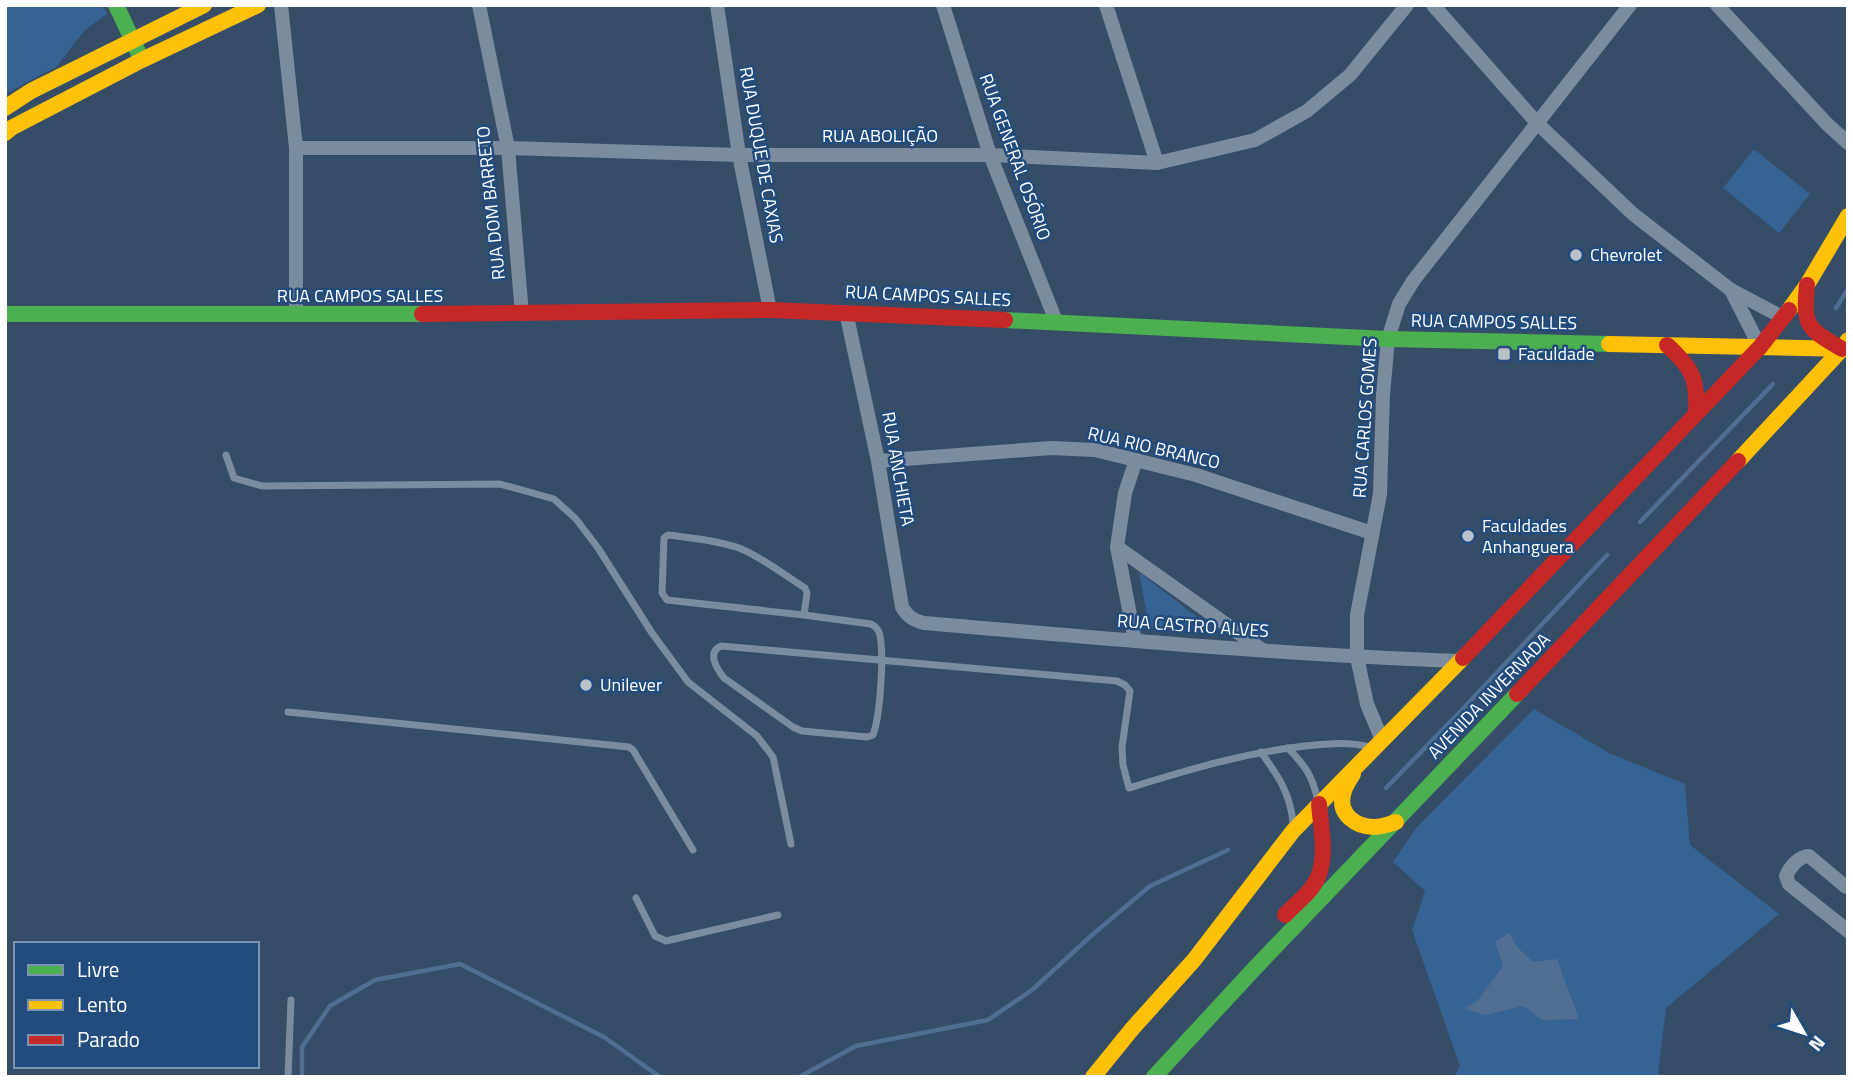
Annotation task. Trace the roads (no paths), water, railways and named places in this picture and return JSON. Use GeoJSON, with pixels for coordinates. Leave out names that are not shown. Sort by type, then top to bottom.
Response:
{"type":"FeatureCollection","features":[{"type":"Feature","properties":{"kind":"main road"},"geometry":{"type":"LineString","coordinates":[[116,5],[142,60]]}},
{"type":"Feature","properties":{"kind":"main road"},"geometry":{"type":"LineString","coordinates":[[5,108],[31,91],[204,5]]}},
{"type":"Feature","properties":{"kind":"main road"},"geometry":{"type":"LineString","coordinates":[[5,133],[142,60],[258,5]]}},
{"type":"Feature","properties":{"kind":"main road"},"geometry":{"type":"LineString","coordinates":[[1093,1077],[1194,960],[1293,831],[1460,661],[1760,346],[1807,285],[1848,216]]}},
{"type":"Feature","properties":{"kind":"main road"},"geometry":{"type":"LineString","coordinates":[[1807,285],[1805,321],[1812,330],[1846,346]]}},
{"type":"Feature","properties":{"kind":"main road","name":"RUA CAMPOS SALLES"},"geometry":{"type":"LineString","coordinates":[[5,314],[522,314],[770,310],[1056,321],[1388,339],[1846,346]]}},
{"type":"Feature","properties":{"kind":"main road"},"geometry":{"type":"LineString","coordinates":[[1667,345],[1690,366],[1698,387],[1696,413]]}},
{"type":"Feature","properties":{"kind":"main road","name":"AVENIDA INVERNADA"},"geometry":{"type":"LineString","coordinates":[[1154,1077],[1846,346]]}},
{"type":"Feature","properties":{"kind":"main road"},"geometry":{"type":"LineString","coordinates":[[1357,765],[1343,793],[1344,811],[1349,819],[1368,827],[1396,822]]}},
{"type":"Feature","properties":{"kind":"main road"},"geometry":{"type":"LineString","coordinates":[[1254,969],[1275,926],[1313,886],[1318,876],[1322,862],[1319,804]]}},
{"type":"Feature","properties":{"kind":"main road"},"geometry":{"type":"LineString","coordinates":[[1293,831],[1321,847]]}},
{"type":"Feature","properties":{"kind":"street"},"geometry":{"type":"LineString","coordinates":[[281,5],[296,148],[296,315]]}},
{"type":"Feature","properties":{"kind":"street","name":"RUA DOM BARRETO"},"geometry":{"type":"LineString","coordinates":[[480,5],[508,148],[522,314]]}},
{"type":"Feature","properties":{"kind":"street","name":"RUA DUQUE DE CAXIAS"},"geometry":{"type":"LineString","coordinates":[[717,5],[739,155],[770,310]]}},
{"type":"Feature","properties":{"kind":"street","name":"RUA GENERAL OSÓRIO"},"geometry":{"type":"LineString","coordinates":[[943,5],[990,155],[1056,321]]}},
{"type":"Feature","properties":{"kind":"street"},"geometry":{"type":"LineString","coordinates":[[1106,5],[1157,163]]}},
{"type":"Feature","properties":{"kind":"street","name":"RUA ABOLIÇÃO"},"geometry":{"type":"LineString","coordinates":[[296,148],[508,148],[739,155],[990,155],[1157,163],[1255,140],[1307,111],[1350,75],[1407,5]]}},
{"type":"Feature","properties":{"kind":"street"},"geometry":{"type":"LineString","coordinates":[[1433,5],[1537,123],[1633,214],[1731,290],[1784,318]]}},
{"type":"Feature","properties":{"kind":"street","name":"RUA CARLOS GOMES"},"geometry":{"type":"LineString","coordinates":[[1378,744],[1357,657],[1357,615],[1380,494],[1382,395],[1388,339],[1399,304],[1413,281],[1630,5]]}},
{"type":"Feature","properties":{"kind":"street"},"geometry":{"type":"LineString","coordinates":[[1717,5],[1827,124],[1848,143]]}},
{"type":"Feature","properties":{"kind":"street"},"geometry":{"type":"LineString","coordinates":[[1731,290],[1760,346]]}},
{"type":"Feature","properties":{"kind":"street","name":"RUA ANCHIETA"},"geometry":{"type":"LineString","coordinates":[[846,312],[878,461],[902,607],[907,616],[924,623]]}},
{"type":"Feature","properties":{"kind":"street","name":"RUA RIO BRANCO"},"geometry":{"type":"LineString","coordinates":[[878,461],[1051,448],[1095,450],[1196,475],[1372,533]]}},
{"type":"Feature","properties":{"kind":"street"},"geometry":{"type":"LineString","coordinates":[[1135,641],[1116,547],[1125,493],[1136,460]]}},
{"type":"Feature","properties":{"kind":"street"},"geometry":{"type":"LineString","coordinates":[[1116,547],[1263,651]]}},
{"type":"Feature","properties":{"kind":"street","name":"RUA CASTRO ALVES"},"geometry":{"type":"LineString","coordinates":[[924,623],[1263,651],[1460,661]]}},
{"type":"Feature","properties":{"kind":"street"},"geometry":{"type":"LineString","coordinates":[[1846,887],[1809,856],[1800,858],[1786,876],[1789,884],[1848,931]]}},
{"type":"Feature","properties":{"kind":"lane"},"geometry":{"type":"LineString","coordinates":[[226,455],[234,478],[262,486],[500,484],[554,499],[576,519],[598,548],[652,633],[688,682],[757,736],[773,757],[791,844]]}},
{"type":"Feature","properties":{"kind":"lane"},"geometry":{"type":"LineString","coordinates":[[804,615],[807,593],[805,588],[747,552],[698,538],[668,535],[664,538],[662,593],[667,600],[804,615],[871,624],[876,627],[881,661],[875,731],[871,737],[803,731],[793,727],[724,677],[713,656],[716,647],[721,646],[881,661],[1118,681],[1125,684],[1130,691],[1122,747],[1129,788],[1221,760],[1261,752],[1343,743],[1378,744]]}},
{"type":"Feature","properties":{"kind":"lane"},"geometry":{"type":"LineString","coordinates":[[288,712],[629,747],[693,850]]}},
{"type":"Feature","properties":{"kind":"lane"},"geometry":{"type":"LineString","coordinates":[[1288,748],[1314,781],[1319,804]]}},
{"type":"Feature","properties":{"kind":"lane"},"geometry":{"type":"LineString","coordinates":[[1261,752],[1284,785],[1292,810],[1293,831]]}},
{"type":"Feature","properties":{"kind":"lane"},"geometry":{"type":"LineString","coordinates":[[636,898],[655,936],[666,942],[778,915]]}},
{"type":"Feature","properties":{"kind":"lane"},"geometry":{"type":"LineString","coordinates":[[288,1077],[291,1000]]}},
{"type":"Feature","properties":{"kind":"waterway"},"geometry":{"type":"LineString","coordinates":[[1836,308],[1848,289]]}},
{"type":"Feature","properties":{"kind":"waterway"},"geometry":{"type":"LineString","coordinates":[[1640,522],[1773,384]]}},
{"type":"Feature","properties":{"kind":"waterway"},"geometry":{"type":"LineString","coordinates":[[1386,788],[1607,555]]}},
{"type":"Feature","properties":{"kind":"waterway"},"geometry":{"type":"LineString","coordinates":[[799,1077],[856,1046],[988,1020],[1032,990],[1150,886],[1228,850]]}},
{"type":"Feature","properties":{"kind":"waterway"},"geometry":{"type":"LineString","coordinates":[[302,1077],[302,1047],[330,1006],[375,980],[460,964],[604,1037],[660,1077]]}},
{"type":"Feature","properties":{"kind":"place","name":"Chevrolet"},"geometry":{"type":"Point","coordinates":[1576,255]}},
{"type":"Feature","properties":{"kind":"place","name":"Faculdade"},"geometry":{"type":"Point","coordinates":[1504,354]}},
{"type":"Feature","properties":{"kind":"place","name":"Faculdades Anhanguera"},"geometry":{"type":"Point","coordinates":[1468,536]}},
{"type":"Feature","properties":{"kind":"place","name":"Unilever"},"geometry":{"type":"Point","coordinates":[586,685]}}]}
